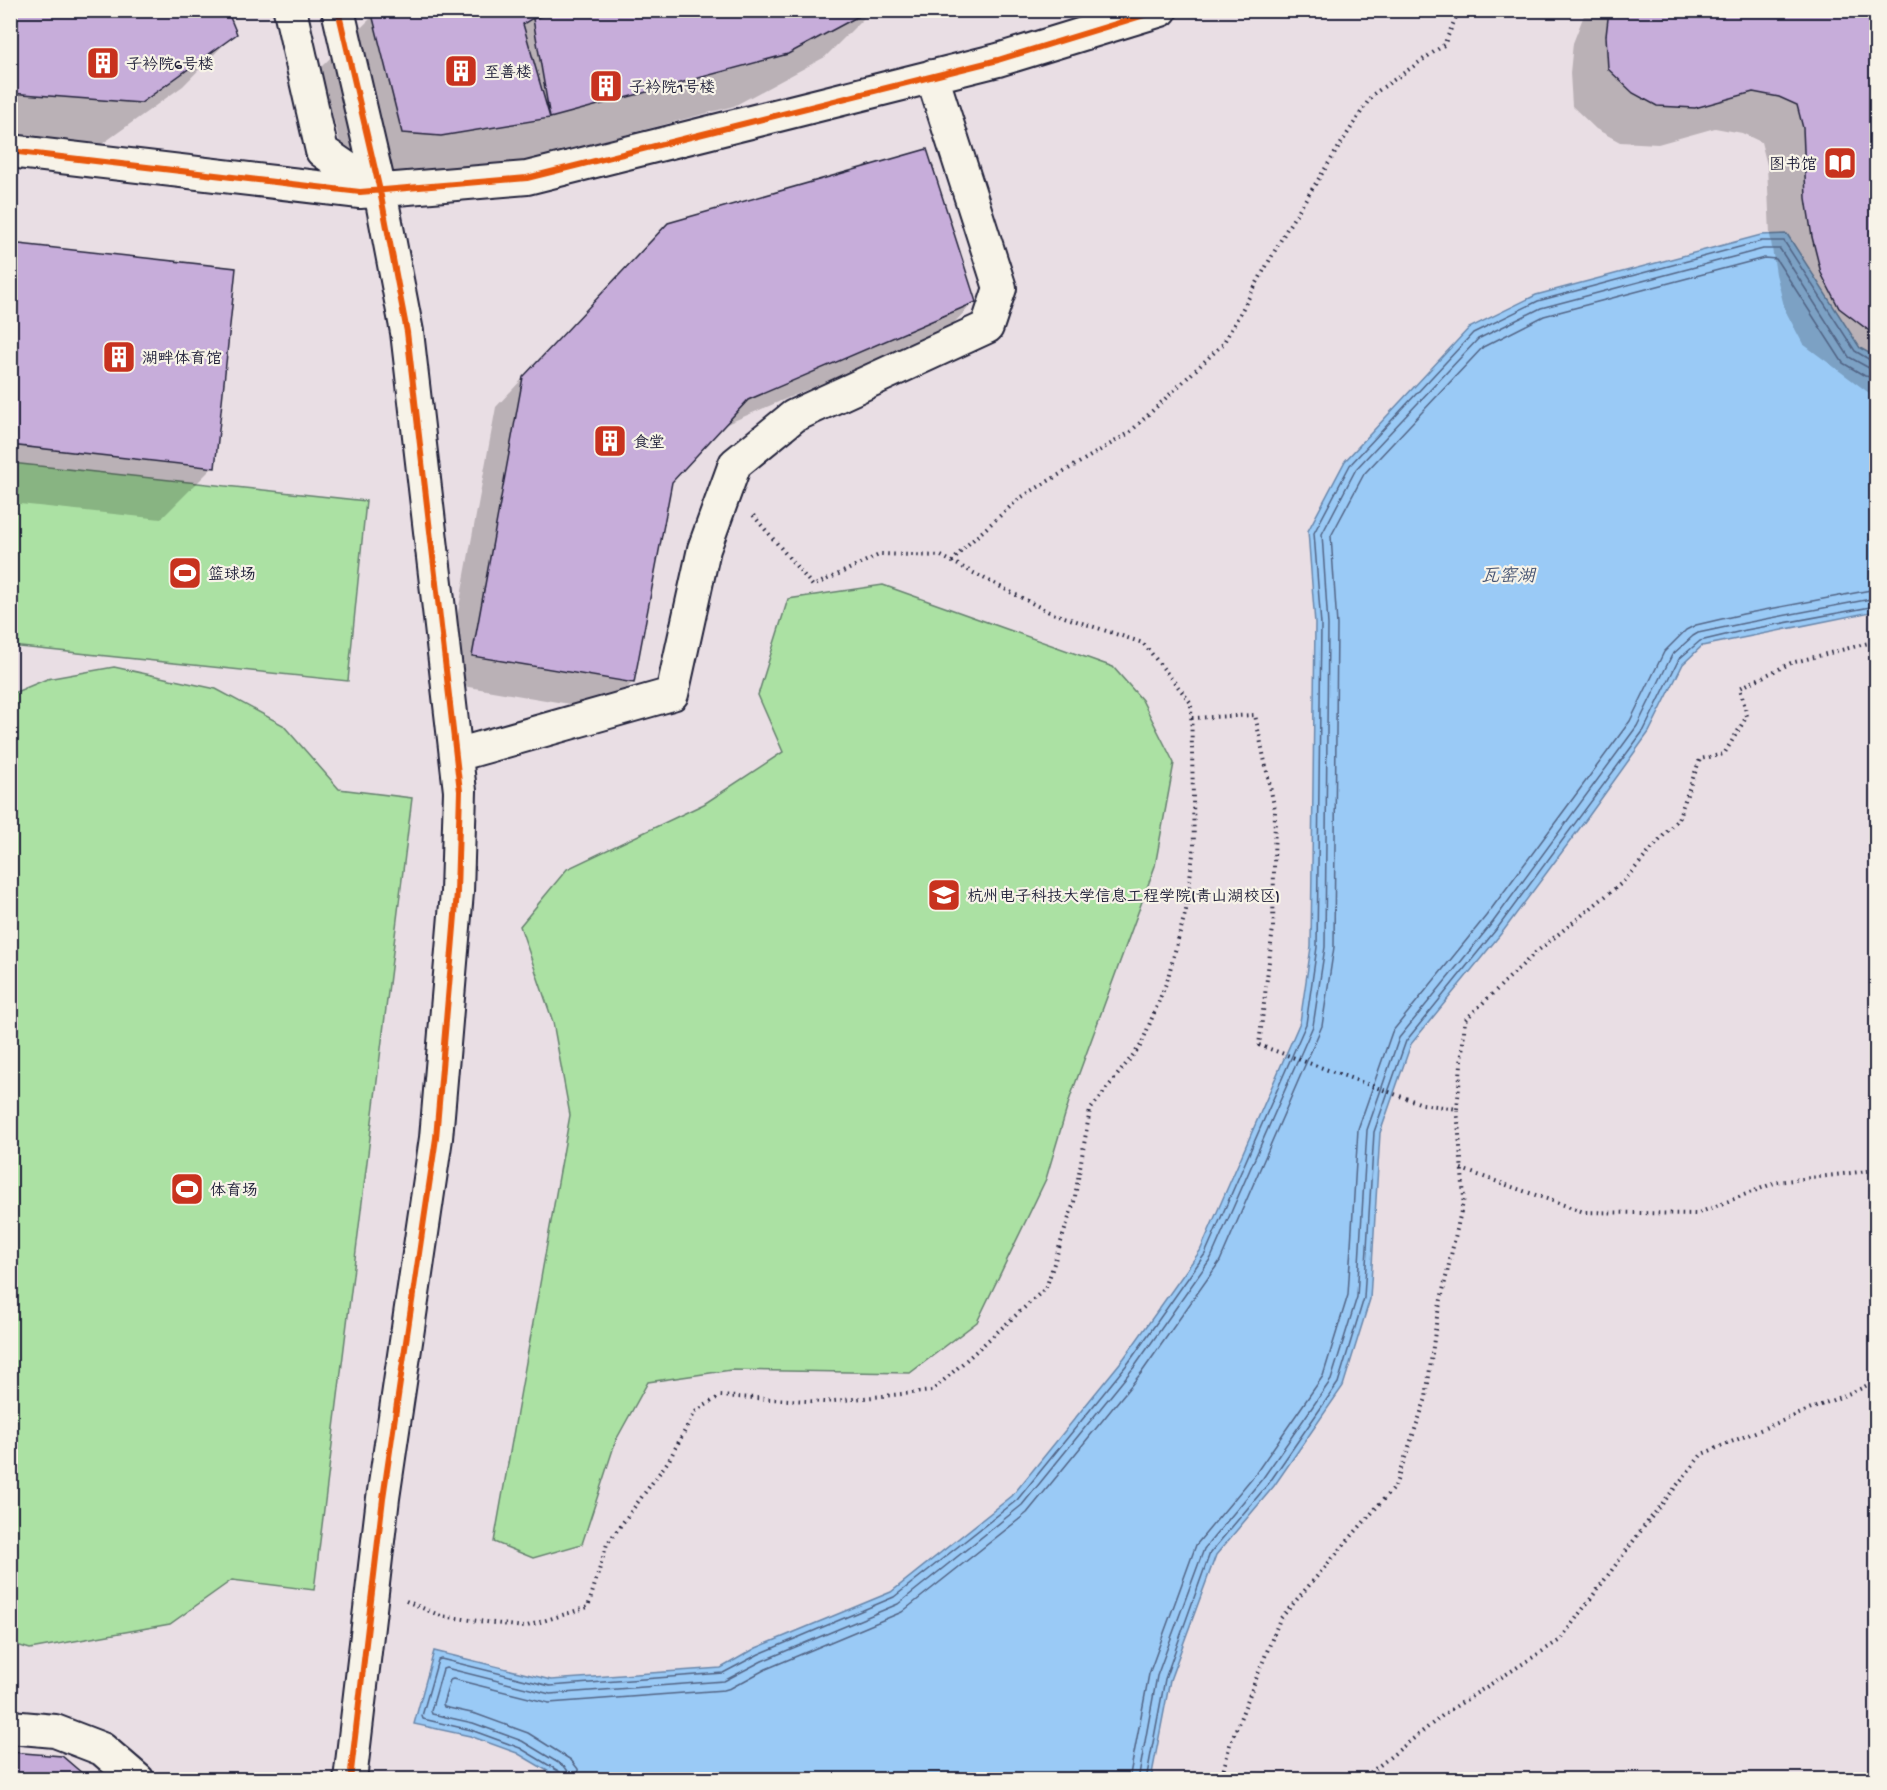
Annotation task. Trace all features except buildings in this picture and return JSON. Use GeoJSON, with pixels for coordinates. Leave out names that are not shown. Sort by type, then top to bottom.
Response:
{"type":"FeatureCollection","features":[{"type":"Feature","properties":{"kind":"street"},"geometry":{"type":"LineString","coordinates":[[290,10],[322,151],[380,190]]}},
{"type":"Feature","properties":{"kind":"street"},"geometry":{"type":"LineString","coordinates":[[338,10],[380,190],[407,332],[460,791],[457,892],[436,1138],[383,1498],[350,1779]]}},
{"type":"Feature","properties":{"kind":"street"},"geometry":{"type":"LineString","coordinates":[[10,151],[360,192],[527,178],[998,60],[1145,13]]}},
{"type":"Feature","properties":{"kind":"street"},"geometry":{"type":"LineString","coordinates":[[456,755],[672,694],[704,549],[735,464],[794,416],[987,327],[1000,288],[932,76]]}},
{"type":"Feature","properties":{"kind":"street"},"geometry":{"type":"LineString","coordinates":[[10,1727],[55,1731],[102,1749],[138,1779]]}},
{"type":"Feature","properties":{"kind":"path"},"geometry":{"type":"LineString","coordinates":[[952,562],[964,547],[1020,498],[1129,433],[1223,344],[1288,227],[1372,95],[1444,45],[1459,10]]}},
{"type":"Feature","properties":{"kind":"path"},"geometry":{"type":"LineString","coordinates":[[373,1587],[441,1616],[524,1627],[588,1607],[607,1544],[669,1460],[695,1412],[720,1396],[824,1402],[932,1391],[1046,1288],[1074,1202],[1090,1110],[1141,1045],[1167,981],[1186,910],[1194,846],[1191,703],[1143,643],[1049,612],[941,556],[881,554],[813,586],[728,484]]}},
{"type":"Feature","properties":{"kind":"path"},"geometry":{"type":"LineString","coordinates":[[1221,1779],[1230,1744],[1280,1619],[1395,1486],[1426,1398],[1437,1317],[1464,1198],[1457,1109],[1465,1020],[1535,953],[1623,882],[1678,819],[1700,759],[1724,754],[1747,716],[1740,688],[1791,663],[1876,641]]}},
{"type":"Feature","properties":{"kind":"path"},"geometry":{"type":"LineString","coordinates":[[1192,718],[1255,715],[1273,799],[1275,810],[1273,928],[1259,1045],[1422,1104],[1457,1109]]}},
{"type":"Feature","properties":{"kind":"path"},"geometry":{"type":"LineString","coordinates":[[1461,1169],[1584,1212],[1696,1214],[1777,1182],[1876,1170]]}},
{"type":"Feature","properties":{"kind":"path"},"geometry":{"type":"LineString","coordinates":[[1361,1779],[1447,1712],[1560,1640],[1646,1524],[1702,1455],[1862,1388],[1876,1380]]}},
{"type":"Feature","properties":{"kind":"shaded area","name":"杭州电子科技大学信息工程学院(青山湖校区)"},"geometry":{"type":"Polygon","coordinates":[[[11,11],[1876,11],[1876,1779],[11,1779],[11,11]]]}},
{"type":"Feature","properties":{"kind":"green space","name":"篮球场"},"geometry":{"type":"Polygon","coordinates":[[[11,463],[366,501],[348,681],[11,646],[11,463]]]}},
{"type":"Feature","properties":{"kind":"green space"},"geometry":{"type":"Polygon","coordinates":[[[883,585],[1113,667],[1142,700],[1174,763],[1155,866],[1070,1098],[1046,1179],[977,1322],[910,1373],[731,1370],[648,1382],[616,1440],[582,1544],[533,1558],[494,1542],[570,1115],[553,1022],[520,926],[567,869],[704,804],[783,752],[758,695],[788,599],[883,585]]]}},
{"type":"Feature","properties":{"kind":"green space","name":"体育场"},"geometry":{"type":"Polygon","coordinates":[[[114,667],[216,689],[283,725],[339,789],[412,798],[314,1590],[232,1580],[170,1624],[30,1649],[10,1643],[11,694],[47,679],[114,667]]]}},
{"type":"Feature","properties":{"kind":"water","name":"瓦窑湖"},"geometry":{"type":"Polygon","coordinates":[[[1787,234],[1860,348],[1876,357],[1876,611],[1702,646],[1683,664],[1649,732],[1588,817],[1504,930],[1411,1044],[1380,1133],[1370,1299],[1343,1386],[1274,1486],[1216,1555],[1170,1680],[1151,1779],[561,1779],[517,1753],[470,1736],[414,1724],[434,1651],[551,1680],[721,1668],[756,1648],[891,1592],[1012,1496],[1124,1358],[1200,1251],[1300,1022],[1311,947],[1315,624],[1308,531],[1345,461],[1469,328],[1536,295],[1761,235],[1787,234]]]}},
{"type":"Feature","properties":{"kind":"cycle path"},"geometry":{"type":"LineString","coordinates":[[338,10],[380,191],[407,332],[460,791],[457,892],[436,1138],[383,1498],[350,1780]]}},
{"type":"Feature","properties":{"kind":"cycle path"},"geometry":{"type":"LineString","coordinates":[[10,151],[360,192],[527,178],[998,60],[1161,10]]}},
{"type":"Feature","properties":{"kind":"place","name":"子衿院6号楼"},"geometry":{"type":"Point","coordinates":[103,63]}},
{"type":"Feature","properties":{"kind":"place","name":"至善楼"},"geometry":{"type":"Point","coordinates":[461,71]}},
{"type":"Feature","properties":{"kind":"place","name":"子衿院1号楼"},"geometry":{"type":"Point","coordinates":[606,86]}},
{"type":"Feature","properties":{"kind":"place","name":"图书馆"},"geometry":{"type":"Point","coordinates":[1840,163]}},
{"type":"Feature","properties":{"kind":"place","name":"湖畔体育馆"},"geometry":{"type":"Point","coordinates":[119,357]}},
{"type":"Feature","properties":{"kind":"place","name":"食堂"},"geometry":{"type":"Point","coordinates":[610,441]}},
{"type":"Feature","properties":{"kind":"place","name":"篮球场"},"geometry":{"type":"Point","coordinates":[185,573]}},
{"type":"Feature","properties":{"kind":"place","name":"杭州电子科技大学信息工程学院(青山湖校区)"},"geometry":{"type":"Point","coordinates":[944,895]}},
{"type":"Feature","properties":{"kind":"place","name":"体育场"},"geometry":{"type":"Point","coordinates":[187,1189]}}]}
